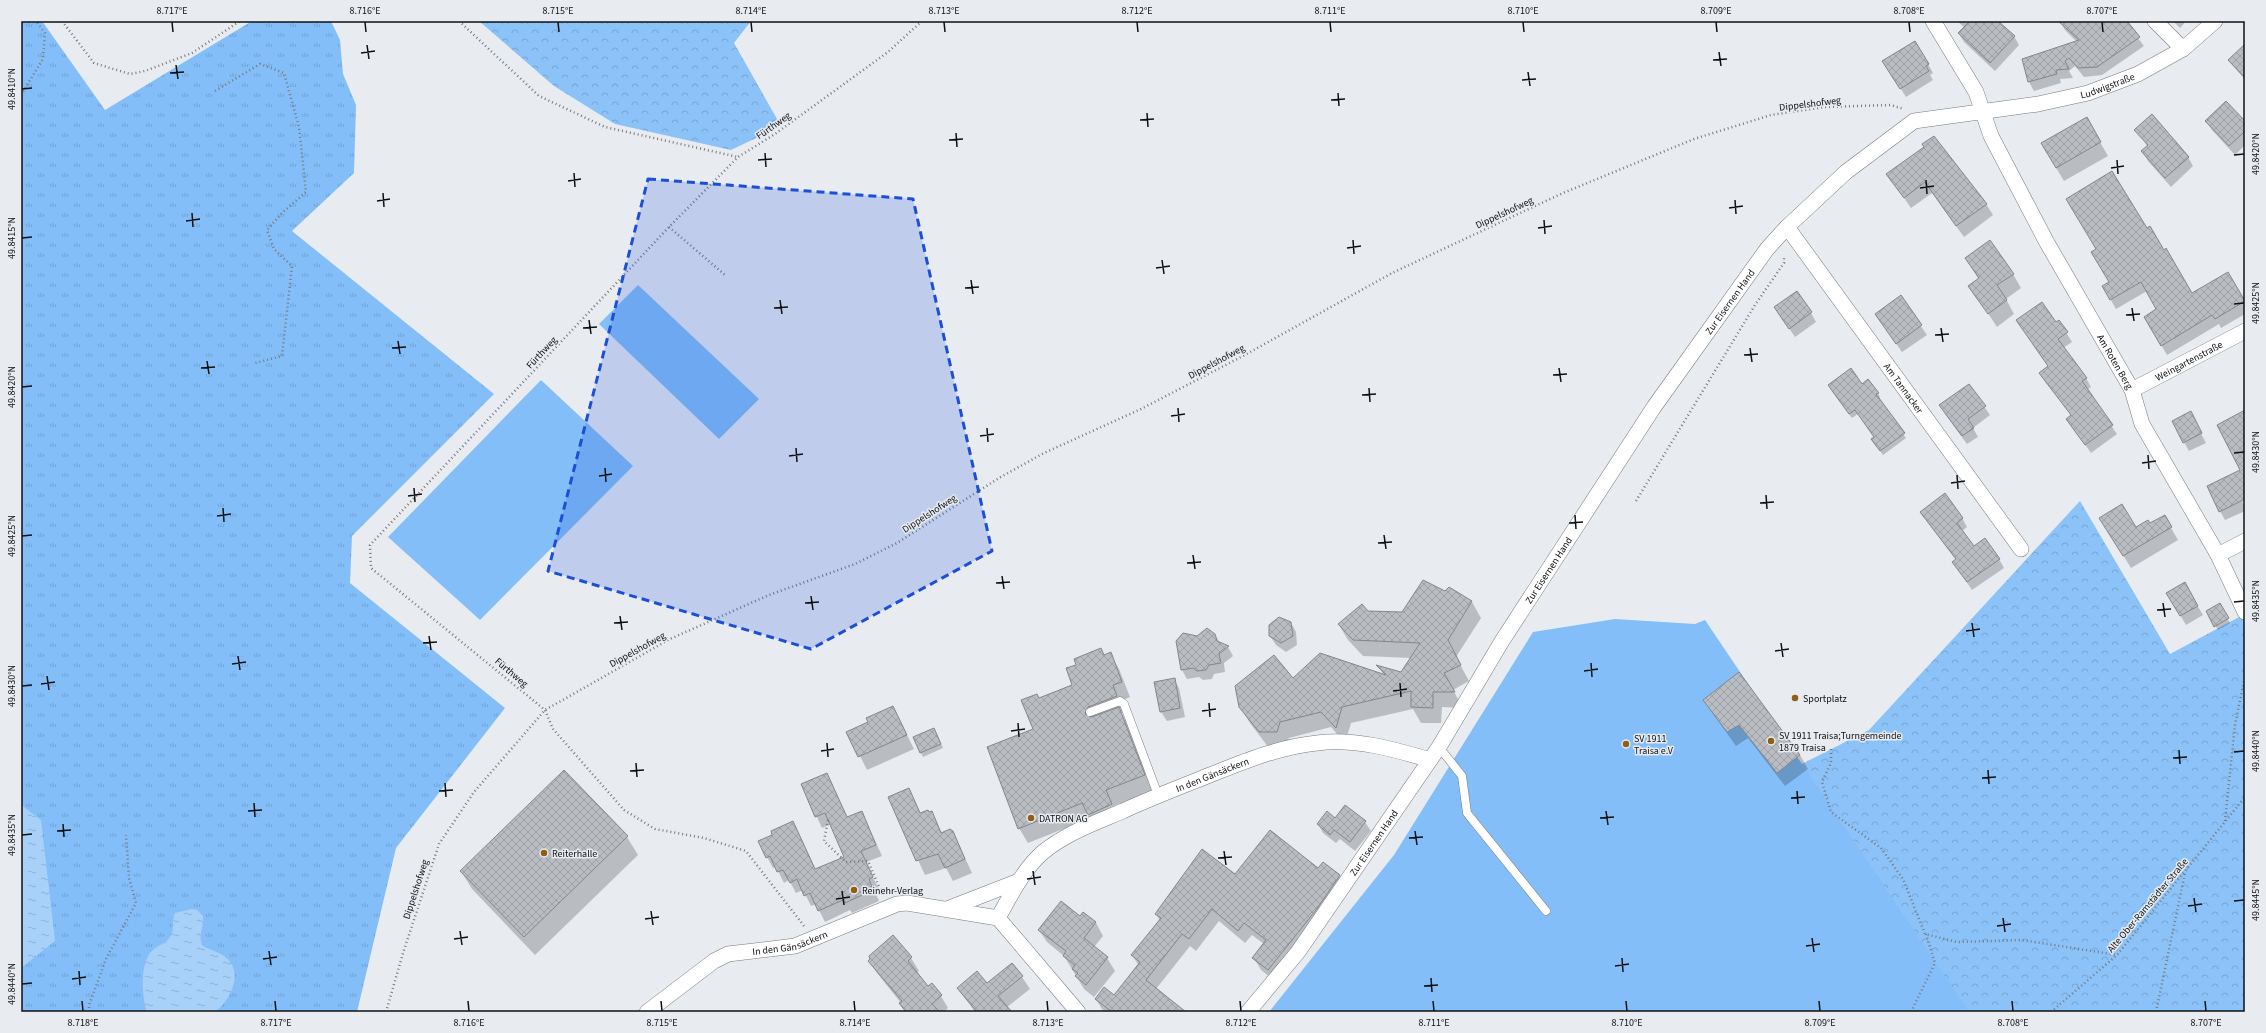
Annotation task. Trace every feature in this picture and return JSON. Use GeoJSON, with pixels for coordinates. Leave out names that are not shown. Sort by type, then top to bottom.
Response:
{"type":"FeatureCollection","features":[{"type":"Feature","properties":{"kind":"street"},"geometry":{"type":"LineString","coordinates":[[1933,21],[1976,92],[1983,112]]}},
{"type":"Feature","properties":{"kind":"street"},"geometry":{"type":"LineString","coordinates":[[2155,21],[2183,49]]}},
{"type":"Feature","properties":{"kind":"street","name":"Ludwigstraße"},"geometry":{"type":"LineString","coordinates":[[1914,121],[2038,104],[2088,93],[2138,74],[2183,49],[2215,21]]}},
{"type":"Feature","properties":{"kind":"street","name":"Am Roten Berg"},"geometry":{"type":"LineString","coordinates":[[1983,112],[1991,136],[2046,241],[2132,390],[2142,424],[2218,555],[2245,612]]}},
{"type":"Feature","properties":{"kind":"street","name":"Zur Eisernen Hand"},"geometry":{"type":"LineString","coordinates":[[1248,1012],[1298,952],[1439,747],[1502,641],[1654,407],[1767,249],[1787,227],[1846,172],[1914,121]]}},
{"type":"Feature","properties":{"kind":"street","name":"Am Tannacker"},"geometry":{"type":"LineString","coordinates":[[1787,227],[2021,549]]}},
{"type":"Feature","properties":{"kind":"street","name":"Weingartenstraße"},"geometry":{"type":"LineString","coordinates":[[2132,390],[2245,331]]}},
{"type":"Feature","properties":{"kind":"street"},"geometry":{"type":"LineString","coordinates":[[2218,555],[2245,541]]}},
{"type":"Feature","properties":{"kind":"street","name":"In den Gänsäckern"},"geometry":{"type":"LineString","coordinates":[[646,1012],[714,961],[728,954],[747,950],[777,950],[795,946],[887,908],[908,903],[998,918],[1019,881],[1042,854],[1065,836],[1158,795],[1274,751],[1318,743],[1359,743],[1430,760]]}},
{"type":"Feature","properties":{"kind":"street","name":"In den Gänsäckern"},"geometry":{"type":"LineString","coordinates":[[946,909],[1019,881]]}},
{"type":"Feature","properties":{"kind":"street"},"geometry":{"type":"LineString","coordinates":[[998,918],[1078,1012]]}},
{"type":"Feature","properties":{"kind":"lane"},"geometry":{"type":"LineString","coordinates":[[1090,712],[1120,701],[1124,704],[1158,795]]}},
{"type":"Feature","properties":{"kind":"lane"},"geometry":{"type":"LineString","coordinates":[[1439,747],[1462,776],[1467,813],[1546,910]]}},
{"type":"Feature","properties":{"kind":"path"},"geometry":{"type":"LineString","coordinates":[[21,95],[43,59],[45,33],[36,21]]}},
{"type":"Feature","properties":{"kind":"path"},"geometry":{"type":"LineString","coordinates":[[62,21],[94,62],[130,74],[146,71],[192,53],[240,21]]}},
{"type":"Feature","properties":{"kind":"path"},"geometry":{"type":"LineString","coordinates":[[459,21],[539,96],[605,127],[738,158]]}},
{"type":"Feature","properties":{"kind":"path","name":"Fürthweg"},"geometry":{"type":"LineString","coordinates":[[545,710],[371,568],[370,545],[669,227],[738,158],[888,52],[922,21]]}},
{"type":"Feature","properties":{"kind":"path"},"geometry":{"type":"LineString","coordinates":[[215,91],[260,64],[284,73],[299,127],[306,192],[282,213],[267,230],[274,249],[292,266],[282,356],[255,364]]}},
{"type":"Feature","properties":{"kind":"path","name":"Dippelshofweg"},"geometry":{"type":"LineString","coordinates":[[386,1012],[439,844],[474,792],[545,710],[670,639],[769,595],[855,564],[897,543],[999,478],[1044,453],[1141,409],[1243,356],[1392,273],[1570,190],[1694,139],[1771,115],[1824,107],[1890,105],[1903,108],[1914,121]]}},
{"type":"Feature","properties":{"kind":"path"},"geometry":{"type":"LineString","coordinates":[[669,227],[725,275]]}},
{"type":"Feature","properties":{"kind":"path"},"geometry":{"type":"LineString","coordinates":[[1636,501],[1755,305],[1784,263],[1787,227]]}},
{"type":"Feature","properties":{"kind":"path"},"geometry":{"type":"LineString","coordinates":[[2224,821],[2236,725],[2245,676]]}},
{"type":"Feature","properties":{"kind":"path"},"geometry":{"type":"LineString","coordinates":[[545,710],[553,729],[624,810],[655,829],[704,838],[746,851],[814,938]]}},
{"type":"Feature","properties":{"kind":"path"},"geometry":{"type":"LineString","coordinates":[[1831,749],[1831,763],[1822,782],[1831,812],[1881,848],[1903,879],[1935,963],[1911,1012]]}},
{"type":"Feature","properties":{"kind":"path","name":"Alte Ober-Ramstädter Straße"},"geometry":{"type":"LineString","coordinates":[[2051,1012],[2117,955],[2185,873],[2224,821],[2245,797]]}},
{"type":"Feature","properties":{"kind":"path"},"geometry":{"type":"LineString","coordinates":[[828,820],[824,841],[846,862],[868,862],[887,908]]}},
{"type":"Feature","properties":{"kind":"path"},"geometry":{"type":"LineString","coordinates":[[89,1012],[89,1005],[106,959],[136,903],[129,878],[126,835]]}},
{"type":"Feature","properties":{"kind":"path"},"geometry":{"type":"LineString","coordinates":[[2156,1012],[2185,873]]}},
{"type":"Feature","properties":{"kind":"path"},"geometry":{"type":"LineString","coordinates":[[1925,934],[1957,942],[2022,940],[2117,955]]}},
{"type":"Feature","properties":{"kind":"highlighted area"},"geometry":{"type":"Polygon","coordinates":[[[648,179],[913,199],[992,551],[811,649],[548,571],[648,179]]]}},
{"type":"Feature","properties":{"kind":"green space"},"geometry":{"type":"Polygon","coordinates":[[[21,21],[42,21],[105,110],[252,21],[331,21],[340,40],[343,74],[356,105],[354,173],[292,231],[494,394],[352,536],[350,583],[505,708],[396,848],[357,1012],[21,1012],[21,21]]]}},
{"type":"Feature","properties":{"kind":"green space"},"geometry":{"type":"Polygon","coordinates":[[[479,21],[751,21],[734,43],[781,126],[731,150],[615,124],[554,86],[479,21]]]}},
{"type":"Feature","properties":{"kind":"green space"},"geometry":{"type":"Polygon","coordinates":[[[638,285],[759,399],[719,439],[599,324],[638,285]]]}},
{"type":"Feature","properties":{"kind":"green space"},"geometry":{"type":"Polygon","coordinates":[[[541,380],[633,466],[480,620],[388,537],[541,380]]]}},
{"type":"Feature","properties":{"kind":"green space"},"geometry":{"type":"Polygon","coordinates":[[[2080,501],[2170,654],[2241,616],[2245,622],[2245,1012],[1920,1012],[1772,779],[1869,730],[2080,501]]]}},
{"type":"Feature","properties":{"kind":"green space","name":"SV 1911 Traisa e.V"},"geometry":{"type":"Polygon","coordinates":[[[1615,619],[1695,624],[1705,620],[1969,1012],[1269,1012],[1394,855],[1533,632],[1615,619]]]}},
{"type":"Feature","properties":{"kind":"water"},"geometry":{"type":"Polygon","coordinates":[[[21,805],[41,820],[55,941],[21,968],[21,805]]]}},
{"type":"Feature","properties":{"kind":"water"},"geometry":{"type":"Polygon","coordinates":[[[192,909],[197,910],[203,916],[201,934],[202,945],[224,956],[234,969],[235,977],[230,993],[221,1007],[215,1012],[147,1012],[143,989],[145,963],[153,950],[170,937],[175,913],[192,909]]]}},
{"type":"Feature","properties":{"kind":"building"},"geometry":{"type":"Polygon","coordinates":[[[1970,21],[1998,21],[2015,36],[1990,63],[1958,33],[1970,21]]]}},
{"type":"Feature","properties":{"kind":"building"},"geometry":{"type":"Polygon","coordinates":[[[2058,21],[2127,21],[2140,37],[2097,67],[2078,68],[2069,58],[2065,61],[2069,69],[2056,70],[2057,74],[2028,82],[2022,59],[2079,40],[2058,21]]]}},
{"type":"Feature","properties":{"kind":"building"},"geometry":{"type":"Polygon","coordinates":[[[1915,41],[1929,64],[1926,66],[1929,71],[1900,89],[1882,61],[1915,41]]]}},
{"type":"Feature","properties":{"kind":"building"},"geometry":{"type":"Polygon","coordinates":[[[2245,44],[2245,78],[2228,60],[2245,44]]]}},
{"type":"Feature","properties":{"kind":"building"},"geometry":{"type":"Polygon","coordinates":[[[2226,101],[2245,121],[2245,131],[2229,146],[2205,121],[2226,101]]]}},
{"type":"Feature","properties":{"kind":"building"},"geometry":{"type":"Polygon","coordinates":[[[2152,114],[2189,157],[2165,178],[2141,151],[2148,145],[2134,130],[2152,114]]]}},
{"type":"Feature","properties":{"kind":"building"},"geometry":{"type":"Polygon","coordinates":[[[2087,117],[2101,142],[2056,168],[2041,143],[2087,117]]]}},
{"type":"Feature","properties":{"kind":"building"},"geometry":{"type":"Polygon","coordinates":[[[1934,136],[1987,204],[1956,226],[1925,182],[1904,198],[1886,174],[1924,147],[1922,144],[1934,136]]]}},
{"type":"Feature","properties":{"kind":"building"},"geometry":{"type":"Polygon","coordinates":[[[2112,171],[2147,228],[2150,226],[2164,250],[2166,248],[2192,293],[2228,272],[2245,301],[2215,319],[2212,315],[2161,346],[2144,317],[2156,309],[2141,282],[2110,300],[2102,286],[2109,282],[2091,252],[2096,249],[2066,199],[2112,171]]]}},
{"type":"Feature","properties":{"kind":"building"},"geometry":{"type":"Polygon","coordinates":[[[1990,240],[2014,274],[1997,285],[2007,300],[1988,314],[1968,286],[1979,278],[1965,258],[1990,240]]]}},
{"type":"Feature","properties":{"kind":"building"},"geometry":{"type":"Polygon","coordinates":[[[1797,291],[1812,312],[1789,329],[1774,307],[1797,291]]]}},
{"type":"Feature","properties":{"kind":"building"},"geometry":{"type":"Polygon","coordinates":[[[1901,295],[1922,325],[1896,344],[1875,314],[1901,295]]]}},
{"type":"Feature","properties":{"kind":"building"},"geometry":{"type":"Polygon","coordinates":[[[2042,302],[2056,322],[2059,320],[2068,332],[2058,339],[2087,378],[2082,381],[2113,425],[2085,445],[2066,419],[2071,415],[2039,373],[2048,366],[2016,320],[2042,302]]]}},
{"type":"Feature","properties":{"kind":"building"},"geometry":{"type":"Polygon","coordinates":[[[1851,368],[1862,384],[1868,379],[1879,393],[1876,394],[1905,433],[1880,451],[1871,439],[1874,437],[1855,410],[1849,414],[1828,385],[1851,368]]]}},
{"type":"Feature","properties":{"kind":"building"},"geometry":{"type":"Polygon","coordinates":[[[1969,384],[1986,406],[1968,419],[1974,428],[1962,436],[1939,405],[1969,384]]]}},
{"type":"Feature","properties":{"kind":"building"},"geometry":{"type":"Polygon","coordinates":[[[2245,410],[2245,499],[2219,512],[2207,486],[2240,470],[2217,425],[2245,410]]]}},
{"type":"Feature","properties":{"kind":"building"},"geometry":{"type":"Polygon","coordinates":[[[2191,411],[2202,433],[2183,443],[2172,421],[2191,411]]]}},
{"type":"Feature","properties":{"kind":"building"},"geometry":{"type":"Polygon","coordinates":[[[1945,493],[1963,518],[1957,523],[1974,546],[1985,538],[2000,559],[1967,582],[1952,562],[1956,559],[1920,512],[1945,493]]]}},
{"type":"Feature","properties":{"kind":"building"},"geometry":{"type":"Polygon","coordinates":[[[2122,504],[2136,527],[2148,520],[2150,523],[2165,515],[2172,527],[2123,556],[2099,518],[2122,504]]]}},
{"type":"Feature","properties":{"kind":"building"},"geometry":{"type":"Polygon","coordinates":[[[1423,580],[1445,591],[1449,587],[1472,601],[1448,640],[1461,665],[1444,673],[1455,692],[1433,692],[1433,708],[1411,707],[1411,691],[1342,707],[1336,728],[1321,712],[1280,722],[1277,732],[1259,732],[1239,707],[1235,686],[1274,655],[1293,678],[1320,653],[1386,675],[1376,665],[1401,672],[1420,643],[1353,640],[1338,624],[1362,604],[1368,611],[1402,612],[1423,580]]]}},
{"type":"Feature","properties":{"kind":"building"},"geometry":{"type":"Polygon","coordinates":[[[2185,582],[2198,606],[2180,616],[2166,593],[2185,582]]]}},
{"type":"Feature","properties":{"kind":"building"},"geometry":{"type":"Polygon","coordinates":[[[2220,603],[2229,618],[2214,627],[2206,611],[2220,603]]]}},
{"type":"Feature","properties":{"kind":"building"},"geometry":{"type":"Polygon","coordinates":[[[1279,617],[1291,622],[1293,636],[1281,643],[1269,636],[1269,625],[1279,617]]]}},
{"type":"Feature","properties":{"kind":"building"},"geometry":{"type":"Polygon","coordinates":[[[1207,628],[1215,634],[1217,641],[1229,646],[1219,654],[1221,663],[1209,665],[1206,670],[1197,671],[1193,668],[1181,670],[1176,641],[1183,633],[1197,636],[1207,628]]]}},
{"type":"Feature","properties":{"kind":"building"},"geometry":{"type":"Polygon","coordinates":[[[1101,648],[1104,655],[1111,652],[1122,682],[1113,685],[1117,696],[1088,707],[1085,714],[1092,717],[1119,707],[1145,775],[1106,790],[1112,804],[1088,815],[1082,803],[1018,829],[987,747],[1033,729],[1021,700],[1037,694],[1039,698],[1072,685],[1066,668],[1076,665],[1074,659],[1101,648]]]}},
{"type":"Feature","properties":{"kind":"building"},"geometry":{"type":"Polygon","coordinates":[[[1739,672],[1800,755],[1777,773],[1739,725],[1727,732],[1703,700],[1739,672]]]}},
{"type":"Feature","properties":{"kind":"building"},"geometry":{"type":"Polygon","coordinates":[[[1175,678],[1180,708],[1160,712],[1154,682],[1175,678]]]}},
{"type":"Feature","properties":{"kind":"building"},"geometry":{"type":"Polygon","coordinates":[[[893,706],[907,735],[858,757],[846,732],[868,722],[866,718],[893,706]]]}},
{"type":"Feature","properties":{"kind":"building"},"geometry":{"type":"Polygon","coordinates":[[[934,728],[941,744],[920,753],[913,737],[934,728]]]}},
{"type":"Feature","properties":{"kind":"building","name":"Reiterhalle"},"geometry":{"type":"Polygon","coordinates":[[[564,770],[628,836],[524,937],[460,871],[564,770]]]}},
{"type":"Feature","properties":{"kind":"building"},"geometry":{"type":"Polygon","coordinates":[[[827,773],[847,817],[862,811],[876,845],[861,851],[873,877],[869,879],[873,890],[845,903],[843,900],[818,911],[810,893],[804,896],[797,879],[790,883],[783,870],[777,872],[770,856],[766,858],[758,841],[772,835],[771,831],[793,821],[815,869],[844,857],[825,813],[815,817],[801,784],[827,773]]]}},
{"type":"Feature","properties":{"kind":"building"},"geometry":{"type":"Polygon","coordinates":[[[909,788],[920,813],[928,810],[929,812],[932,811],[941,833],[950,829],[953,831],[965,859],[945,868],[938,854],[916,861],[888,797],[909,788]]]}},
{"type":"Feature","properties":{"kind":"building"},"geometry":{"type":"Polygon","coordinates":[[[1345,805],[1366,821],[1350,842],[1334,830],[1330,835],[1317,824],[1327,811],[1335,818],[1345,805]]]}},
{"type":"Feature","properties":{"kind":"building"},"geometry":{"type":"Polygon","coordinates":[[[1270,830],[1318,868],[1323,862],[1340,875],[1316,910],[1268,970],[1252,958],[1266,940],[1244,923],[1238,931],[1212,909],[1189,939],[1182,934],[1146,980],[1186,1012],[1112,1012],[1095,999],[1104,987],[1114,995],[1140,962],[1131,955],[1161,918],[1155,914],[1202,849],[1235,874],[1270,830]]]}},
{"type":"Feature","properties":{"kind":"building"},"geometry":{"type":"Polygon","coordinates":[[[1061,901],[1080,916],[1083,912],[1096,922],[1084,938],[1108,957],[1086,985],[1075,976],[1078,973],[1072,969],[1075,965],[1063,956],[1066,951],[1038,930],[1061,901]]]}},
{"type":"Feature","properties":{"kind":"building"},"geometry":{"type":"Polygon","coordinates":[[[893,935],[912,957],[908,961],[928,986],[932,983],[942,995],[932,1004],[940,1012],[906,1012],[899,1003],[902,1001],[868,961],[870,959],[869,956],[893,935]]]}},
{"type":"Feature","properties":{"kind":"building"},"geometry":{"type":"Polygon","coordinates":[[[1012,963],[1023,976],[998,996],[1012,1012],[977,1012],[957,988],[977,971],[987,983],[1012,963]]]}},
{"type":"Feature","properties":{"kind":"place","name":"Sportplatz"},"geometry":{"type":"Point","coordinates":[1795,698]}},
{"type":"Feature","properties":{"kind":"place","name":"SV 1911 Traisa;Turngemeinde 1879 Traisa"},"geometry":{"type":"Point","coordinates":[1771,741]}},
{"type":"Feature","properties":{"kind":"place","name":"SV 1911 Traisa e.V"},"geometry":{"type":"Point","coordinates":[1626,744]}},
{"type":"Feature","properties":{"kind":"place","name":"DATRON AG"},"geometry":{"type":"Point","coordinates":[1031,818]}},
{"type":"Feature","properties":{"kind":"place","name":"Reiterhalle"},"geometry":{"type":"Point","coordinates":[544,853]}},
{"type":"Feature","properties":{"kind":"place","name":"Reinehr-Verlag"},"geometry":{"type":"Point","coordinates":[854,890]}}]}
